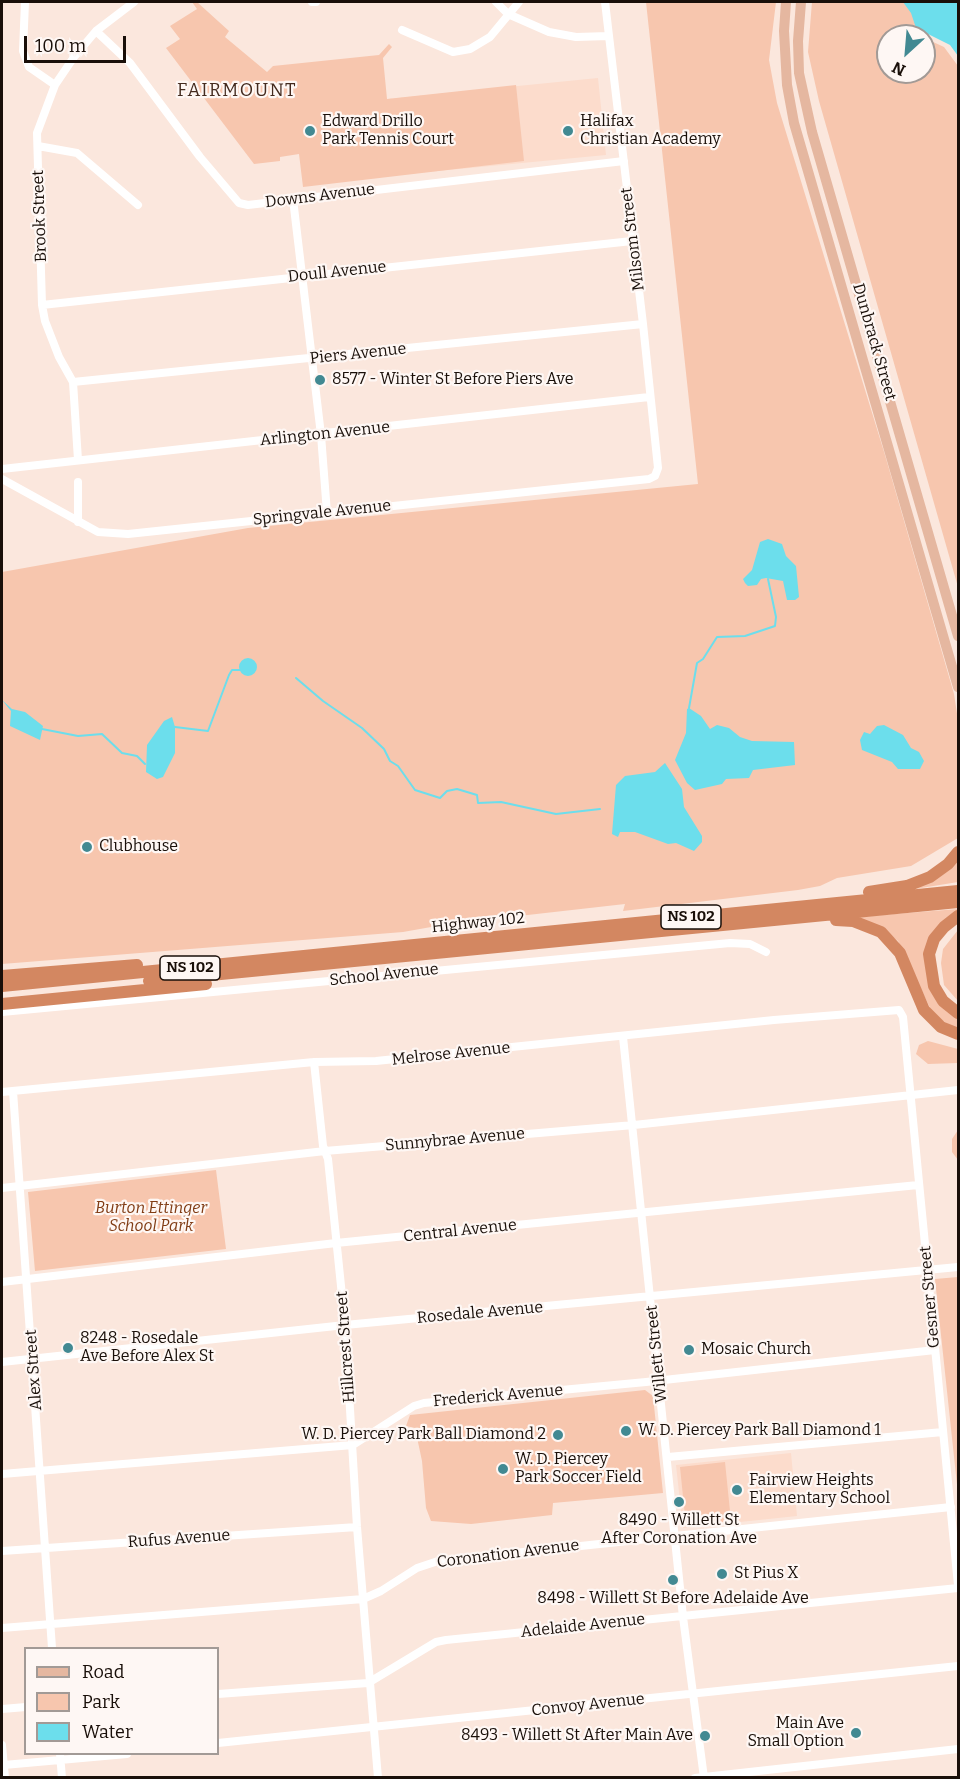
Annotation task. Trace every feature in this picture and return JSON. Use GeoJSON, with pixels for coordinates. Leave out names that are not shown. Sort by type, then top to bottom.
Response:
{"type":"FeatureCollection","features":[{"type":"Feature","properties":{"kind":"highway"},"geometry":{"type":"LineString","coordinates":[[763,909],[907,886],[930,877],[948,864],[958,852]]}},
{"type":"Feature","properties":{"kind":"highway","name":"Highway 102"},"geometry":{"type":"LineString","coordinates":[[2,986],[958,891]]}},
{"type":"Feature","properties":{"kind":"highway","name":"Highway 102"},"geometry":{"type":"LineString","coordinates":[[2,993],[381,959],[958,902]]}},
{"type":"Feature","properties":{"kind":"highway"},"geometry":{"type":"LineString","coordinates":[[958,916],[934,939],[929,954],[934,986],[943,1001],[958,1013]]}},
{"type":"Feature","properties":{"kind":"highway"},"geometry":{"type":"LineString","coordinates":[[814,917],[854,921],[881,932],[900,953],[924,1010],[941,1027],[958,1034]]}},
{"type":"Feature","properties":{"kind":"highway"},"geometry":{"type":"LineString","coordinates":[[2,976],[173,963],[279,959]]}},
{"type":"Feature","properties":{"kind":"highway"},"geometry":{"type":"LineString","coordinates":[[2,1004],[324,971],[381,959]]}},
{"type":"Feature","properties":{"kind":"main road","name":"Dunbrack Street"},"geometry":{"type":"LineString","coordinates":[[786,2],[784,31],[787,85],[794,123],[958,687]]}},
{"type":"Feature","properties":{"kind":"main road","name":"Dunbrack Street"},"geometry":{"type":"LineString","coordinates":[[801,2],[799,73],[813,132],[958,636]]}},
{"type":"Feature","properties":{"kind":"street"},"geometry":{"type":"LineString","coordinates":[[25,2],[23,51],[29,67],[56,85]]}},
{"type":"Feature","properties":{"kind":"street","name":"Brook Street"},"geometry":{"type":"LineString","coordinates":[[78,459],[73,382],[59,357],[45,321],[42,305],[37,134],[42,116],[56,85],[96,31],[134,2]]}},
{"type":"Feature","properties":{"kind":"street"},"geometry":{"type":"LineString","coordinates":[[496,2],[508,14],[549,32],[576,37],[609,36]]}},
{"type":"Feature","properties":{"kind":"street"},"geometry":{"type":"LineString","coordinates":[[402,30],[441,48],[453,52],[462,51],[490,37],[519,2]]}},
{"type":"Feature","properties":{"kind":"street","name":"Milsom Street"},"geometry":{"type":"LineString","coordinates":[[605,2],[643,324],[657,468],[655,476]]}},
{"type":"Feature","properties":{"kind":"street","name":"Downs Avenue"},"geometry":{"type":"LineString","coordinates":[[96,31],[130,63],[239,203],[248,205],[624,161]]}},
{"type":"Feature","properties":{"kind":"street"},"geometry":{"type":"LineString","coordinates":[[38,146],[77,153],[138,205]]}},
{"type":"Feature","properties":{"kind":"street"},"geometry":{"type":"LineString","coordinates":[[293,199],[304,276],[327,513]]}},
{"type":"Feature","properties":{"kind":"street","name":"Doull Avenue"},"geometry":{"type":"LineString","coordinates":[[42,305],[632,241]]}},
{"type":"Feature","properties":{"kind":"street","name":"Piers Avenue"},"geometry":{"type":"LineString","coordinates":[[73,382],[643,324]]}},
{"type":"Feature","properties":{"kind":"street","name":"Arlington Avenue"},"geometry":{"type":"LineString","coordinates":[[2,469],[649,398]]}},
{"type":"Feature","properties":{"kind":"street","name":"Springvale Avenue"},"geometry":{"type":"LineString","coordinates":[[2,478],[98,532],[128,534],[649,479],[655,476]]}},
{"type":"Feature","properties":{"kind":"street"},"geometry":{"type":"LineString","coordinates":[[78,482],[78,522]]}},
{"type":"Feature","properties":{"kind":"street","name":"School Avenue"},"geometry":{"type":"LineString","coordinates":[[2,1012],[730,943],[750,944],[766,952]]}},
{"type":"Feature","properties":{"kind":"street","name":"Melrose Avenue"},"geometry":{"type":"LineString","coordinates":[[2,1092],[314,1062],[376,1061],[798,1018],[899,1010]]}},
{"type":"Feature","properties":{"kind":"street","name":"Gesner Street"},"geometry":{"type":"LineString","coordinates":[[899,1010],[903,1017],[958,1587]]}},
{"type":"Feature","properties":{"kind":"street","name":"Willett Street"},"geometry":{"type":"LineString","coordinates":[[623,1037],[701,1777]]}},
{"type":"Feature","properties":{"kind":"street","name":"Hillcrest Street"},"geometry":{"type":"LineString","coordinates":[[314,1062],[325,1151],[328,1159],[345,1325],[368,1683],[378,1778]]}},
{"type":"Feature","properties":{"kind":"street","name":"Sunnybrae Avenue"},"geometry":{"type":"LineString","coordinates":[[2,1188],[325,1151],[634,1125],[958,1090]]}},
{"type":"Feature","properties":{"kind":"street","name":"Alex Street"},"geometry":{"type":"LineString","coordinates":[[13,1091],[28,1279],[52,1647]]}},
{"type":"Feature","properties":{"kind":"street","name":"Central Avenue"},"geometry":{"type":"LineString","coordinates":[[2,1282],[336,1243],[918,1185]]}},
{"type":"Feature","properties":{"kind":"street","name":"Rosedale Avenue"},"geometry":{"type":"LineString","coordinates":[[2,1362],[345,1325],[958,1267]]}},
{"type":"Feature","properties":{"kind":"street","name":"Frederick Avenue"},"geometry":{"type":"LineString","coordinates":[[2,1474],[353,1445],[414,1406],[424,1403],[934,1350]]}},
{"type":"Feature","properties":{"kind":"street"},"geometry":{"type":"LineString","coordinates":[[668,1457],[943,1432]]}},
{"type":"Feature","properties":{"kind":"street","name":"Coronation Avenue"},"geometry":{"type":"LineString","coordinates":[[2,1628],[363,1599],[381,1591],[417,1568],[438,1562],[951,1507]]}},
{"type":"Feature","properties":{"kind":"street","name":"Rufus Avenue"},"geometry":{"type":"LineString","coordinates":[[2,1551],[357,1527]]}},
{"type":"Feature","properties":{"kind":"street","name":"Adelaide Avenue"},"geometry":{"type":"LineString","coordinates":[[219,1694],[368,1683],[436,1642],[446,1640],[958,1587]]}},
{"type":"Feature","properties":{"kind":"street","name":"Convoy Avenue"},"geometry":{"type":"LineString","coordinates":[[219,1743],[958,1666]]}},
{"type":"Feature","properties":{"kind":"street"},"geometry":{"type":"LineString","coordinates":[[2,1709],[24,1707]]}},
{"type":"Feature","properties":{"kind":"street"},"geometry":{"type":"LineString","coordinates":[[2,1745],[5,1778]]}},
{"type":"Feature","properties":{"kind":"street"},"geometry":{"type":"LineString","coordinates":[[701,1777],[958,1749]]}},
{"type":"Feature","properties":{"kind":"street"},"geometry":{"type":"LineString","coordinates":[[4,1765],[60,1757],[105,1755]]}},
{"type":"Feature","properties":{"kind":"street"},"geometry":{"type":"LineString","coordinates":[[60,1757],[62,1778]]}},
{"type":"Feature","properties":{"kind":"shaded area"},"geometry":{"type":"Polygon","coordinates":[[[598,78],[606,155],[396,175],[387,99],[598,78]]]}},
{"type":"Feature","properties":{"kind":"shaded area","name":"Fairview Heights Elementary School"},"geometry":{"type":"Polygon","coordinates":[[[791,1453],[797,1516],[683,1528],[676,1465],[791,1453]]]}},
{"type":"Feature","properties":{"kind":"green space"},"geometry":{"type":"Polygon","coordinates":[[[192,2],[197,2],[229,31],[225,37],[267,72],[273,66],[379,55],[389,44],[392,47],[383,58],[387,99],[516,85],[524,161],[303,187],[299,154],[280,157],[280,161],[254,164],[166,48],[180,39],[170,26],[197,9],[192,2]]]}},
{"type":"Feature","properties":{"kind":"green space"},"geometry":{"type":"Polygon","coordinates":[[[646,2],[776,2],[769,60],[777,103],[885,455],[954,694],[958,720],[958,838],[911,866],[837,878],[820,886],[798,890],[623,911],[625,904],[448,924],[403,932],[2,964],[2,572],[248,528],[698,484],[646,2]]]}},
{"type":"Feature","properties":{"kind":"green space"},"geometry":{"type":"Polygon","coordinates":[[[812,2],[906,2],[920,24],[876,24],[876,84],[936,84],[936,43],[944,47],[958,66],[958,587],[819,101],[808,52],[812,2]]]}},
{"type":"Feature","properties":{"kind":"green space"},"geometry":{"type":"Polygon","coordinates":[[[958,860],[958,882],[915,889],[958,860]]]}},
{"type":"Feature","properties":{"kind":"green space"},"geometry":{"type":"Polygon","coordinates":[[[958,909],[926,961],[958,1017],[958,1029],[932,1012],[898,941],[880,927],[856,917],[958,909]]]}},
{"type":"Feature","properties":{"kind":"green space"},"geometry":{"type":"Polygon","coordinates":[[[958,930],[958,1001],[944,985],[941,963],[943,949],[958,930]]]}},
{"type":"Feature","properties":{"kind":"green space"},"geometry":{"type":"Polygon","coordinates":[[[928,1041],[958,1049],[958,1063],[928,1064],[916,1054],[919,1045],[928,1041]]]}},
{"type":"Feature","properties":{"kind":"green space"},"geometry":{"type":"Polygon","coordinates":[[[958,1130],[958,1160],[952,1152],[952,1139],[958,1130]]]}},
{"type":"Feature","properties":{"kind":"green space","name":"Burton Ettinger School Park"},"geometry":{"type":"Polygon","coordinates":[[[216,1170],[226,1249],[35,1271],[28,1192],[216,1170]]]}},
{"type":"Feature","properties":{"kind":"green space"},"geometry":{"type":"Polygon","coordinates":[[[958,1277],[958,1494],[935,1279],[958,1277]]]}},
{"type":"Feature","properties":{"kind":"green space"},"geometry":{"type":"Polygon","coordinates":[[[645,1390],[653,1396],[663,1493],[553,1503],[552,1515],[471,1524],[431,1521],[426,1508],[422,1461],[415,1428],[406,1426],[410,1415],[645,1390]]]}},
{"type":"Feature","properties":{"kind":"green space"},"geometry":{"type":"Polygon","coordinates":[[[725,1462],[731,1521],[686,1526],[680,1467],[725,1462]]]}},
{"type":"Feature","properties":{"kind":"water"},"geometry":{"type":"Polygon","coordinates":[[[903,2],[958,2],[958,56],[950,45],[936,38],[936,24],[915,24],[911,13],[903,2]]]}},
{"type":"Feature","properties":{"kind":"water"},"geometry":{"type":"Polygon","coordinates":[[[768,539],[782,544],[786,556],[796,566],[799,597],[795,600],[787,600],[783,581],[766,578],[761,579],[757,585],[748,586],[743,579],[752,570],[760,542],[768,539]]]}},
{"type":"Feature","properties":{"kind":"water"},"geometry":{"type":"Polygon","coordinates":[[[248,658],[254,661],[257,667],[254,673],[248,676],[242,673],[239,667],[242,661],[248,658]]]}},
{"type":"Feature","properties":{"kind":"water"},"geometry":{"type":"Polygon","coordinates":[[[2,700],[12,709],[25,712],[43,726],[40,740],[10,726],[11,711],[2,700]]]}},
{"type":"Feature","properties":{"kind":"water"},"geometry":{"type":"Polygon","coordinates":[[[687,709],[701,716],[710,729],[717,725],[729,728],[740,737],[752,741],[794,742],[795,765],[753,770],[749,778],[726,779],[722,784],[695,790],[687,783],[675,760],[686,733],[687,709]]]}},
{"type":"Feature","properties":{"kind":"water"},"geometry":{"type":"Polygon","coordinates":[[[172,717],[175,727],[175,753],[163,777],[157,779],[146,772],[147,745],[164,721],[172,717]]]}},
{"type":"Feature","properties":{"kind":"water"},"geometry":{"type":"Polygon","coordinates":[[[884,725],[903,735],[911,748],[919,752],[924,761],[920,769],[898,769],[892,762],[862,750],[860,740],[864,732],[870,734],[877,726],[884,725]]]}},
{"type":"Feature","properties":{"kind":"water"},"geometry":{"type":"Polygon","coordinates":[[[665,763],[682,789],[684,807],[702,836],[702,842],[694,851],[676,843],[668,844],[635,832],[620,832],[618,837],[612,834],[616,785],[625,776],[655,772],[665,763]]]}},
{"type":"Feature","properties":{"kind":"waterway"},"geometry":{"type":"LineString","coordinates":[[689,708],[697,663],[703,659],[717,637],[745,636],[775,626],[776,617],[768,579]]}},
{"type":"Feature","properties":{"kind":"waterway"},"geometry":{"type":"LineString","coordinates":[[175,727],[208,731],[229,675],[232,670],[241,670]]}},
{"type":"Feature","properties":{"kind":"waterway"},"geometry":{"type":"LineString","coordinates":[[296,678],[323,701],[362,728],[384,749],[390,761],[398,766],[415,790],[440,798],[447,791],[457,789],[477,795],[478,803],[501,802],[556,814],[600,809]]}},
{"type":"Feature","properties":{"kind":"waterway"},"geometry":{"type":"LineString","coordinates":[[42,729],[78,736],[102,734],[122,753],[137,756],[145,764]]}},
{"type":"Feature","properties":{"kind":"place","name":"Edward Drillo Park Tennis Court"},"geometry":{"type":"Point","coordinates":[310,131]}},
{"type":"Feature","properties":{"kind":"place","name":"Halifax Christian Academy"},"geometry":{"type":"Point","coordinates":[568,131]}},
{"type":"Feature","properties":{"kind":"place","name":"8577 - Winter St Before Piers Ave"},"geometry":{"type":"Point","coordinates":[320,380]}},
{"type":"Feature","properties":{"kind":"place","name":"Clubhouse"},"geometry":{"type":"Point","coordinates":[87,847]}},
{"type":"Feature","properties":{"kind":"place","name":"8248 - Rosedale Ave Before Alex St"},"geometry":{"type":"Point","coordinates":[68,1348]}},
{"type":"Feature","properties":{"kind":"place","name":"Mosaic Church"},"geometry":{"type":"Point","coordinates":[689,1350]}},
{"type":"Feature","properties":{"kind":"place","name":"W. D. Piercey Park Ball Diamond 1"},"geometry":{"type":"Point","coordinates":[626,1431]}},
{"type":"Feature","properties":{"kind":"place","name":"W. D. Piercey Park Ball Diamond 2"},"geometry":{"type":"Point","coordinates":[558,1435]}},
{"type":"Feature","properties":{"kind":"place","name":"W. D. Piercey Park Soccer Field"},"geometry":{"type":"Point","coordinates":[503,1469]}},
{"type":"Feature","properties":{"kind":"place","name":"Fairview Heights Elementary School"},"geometry":{"type":"Point","coordinates":[737,1490]}},
{"type":"Feature","properties":{"kind":"place","name":"8490 - Willett St After Coronation Ave"},"geometry":{"type":"Point","coordinates":[679,1502]}},
{"type":"Feature","properties":{"kind":"place","name":"St Pius X"},"geometry":{"type":"Point","coordinates":[722,1574]}},
{"type":"Feature","properties":{"kind":"place","name":"8498 - Willett St Before Adelaide Ave"},"geometry":{"type":"Point","coordinates":[673,1580]}},
{"type":"Feature","properties":{"kind":"place","name":"Main Ave Small Option"},"geometry":{"type":"Point","coordinates":[856,1733]}},
{"type":"Feature","properties":{"kind":"place","name":"8493 - Willett St After Main Ave"},"geometry":{"type":"Point","coordinates":[705,1736]}},
{"type":"Feature","properties":{"kind":"district","name":"FAIRMOUNT"},"geometry":{"type":"Point","coordinates":[237,91]}}]}
